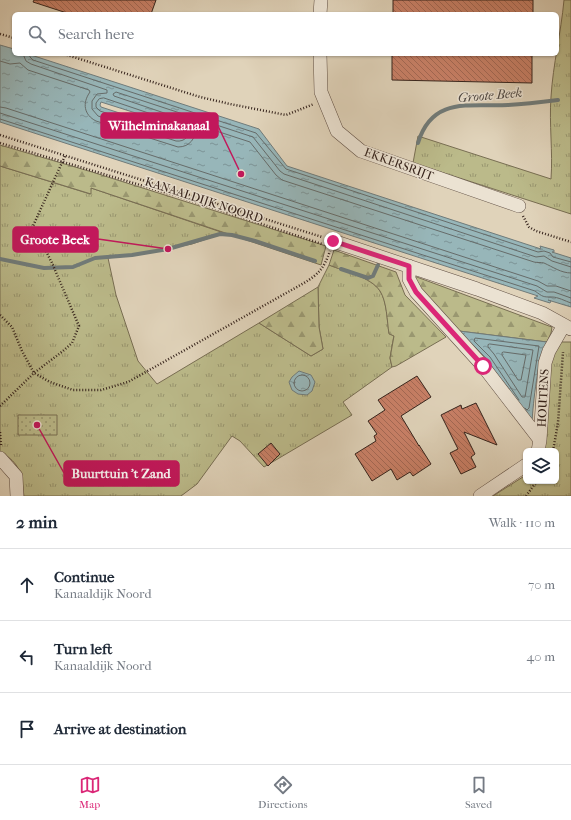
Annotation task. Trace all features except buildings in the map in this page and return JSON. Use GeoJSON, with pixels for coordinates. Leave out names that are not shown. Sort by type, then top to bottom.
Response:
{"type":"FeatureCollection","features":[{"type":"Feature","properties":{"kind":"street"},"geometry":{"type":"LineString","coordinates":[[320,12],[321,0]]}},
{"type":"Feature","properties":{"kind":"street","name":"EKKERSRIJT"},"geometry":{"type":"LineString","coordinates":[[320,56],[321,92],[324,101],[337,131],[361,151],[519,206]]}},
{"type":"Feature","properties":{"kind":"street"},"geometry":{"type":"LineString","coordinates":[[330,244],[409,266],[477,289],[542,313],[567,327]]}},
{"type":"Feature","properties":{"kind":"street"},"geometry":{"type":"LineString","coordinates":[[409,266],[409,279],[416,292],[483,366],[539,446]]}},
{"type":"Feature","properties":{"kind":"street","name":"HOUTENS"},"geometry":{"type":"LineString","coordinates":[[539,446],[545,363],[549,351],[567,327]]}},
{"type":"Feature","properties":{"kind":"street"},"geometry":{"type":"LineString","coordinates":[[0,458],[16,476],[17,496]]}},
{"type":"Feature","properties":{"kind":"street"},"geometry":{"type":"LineString","coordinates":[[480,496],[523,468]]}},
{"type":"Feature","properties":{"kind":"path"},"geometry":{"type":"LineString","coordinates":[[0,34],[12,37]]}},
{"type":"Feature","properties":{"kind":"path"},"geometry":{"type":"LineString","coordinates":[[70,56],[200,97],[286,115],[324,101]]}},
{"type":"Feature","properties":{"kind":"path","name":"KANAALDIJK NOORD"},"geometry":{"type":"LineString","coordinates":[[0,135],[330,244]]}},
{"type":"Feature","properties":{"kind":"path"},"geometry":{"type":"LineString","coordinates":[[0,143],[330,244],[323,268],[313,278],[128,382],[101,390],[73,390],[50,382],[34,373],[22,351],[12,327],[0,315]]}},
{"type":"Feature","properties":{"kind":"path"},"geometry":{"type":"LineString","coordinates":[[0,406],[34,373],[72,343],[79,326],[52,263],[33,226],[65,156]]}},
{"type":"Feature","properties":{"kind":"path"},"geometry":{"type":"LineString","coordinates":[[519,206],[529,227],[536,231],[571,242]]}},
{"type":"Feature","properties":{"kind":"path"},"geometry":{"type":"LineString","coordinates":[[554,448],[558,423],[563,349]]}},
{"type":"Feature","properties":{"kind":"path"},"geometry":{"type":"LineString","coordinates":[[526,496],[535,484]]}},
{"type":"Feature","properties":{"kind":"green space"},"geometry":{"type":"Polygon","coordinates":[[[564,0],[571,0],[571,214],[413,163],[418,136],[551,179],[551,97],[556,56],[559,56],[559,36],[564,0]]]}},
{"type":"Feature","properties":{"kind":"green space"},"geometry":{"type":"Polygon","coordinates":[[[0,145],[92,172],[326,246],[321,265],[91,188],[91,194],[0,166],[0,145]]]}},
{"type":"Feature","properties":{"kind":"green space"},"geometry":{"type":"Polygon","coordinates":[[[0,166],[90,194],[91,188],[224,233],[192,244],[146,253],[108,258],[116,295],[138,361],[157,384],[259,323],[311,356],[323,349],[319,327],[318,287],[329,265],[364,278],[376,286],[380,291],[385,306],[389,333],[394,335],[390,358],[392,367],[343,402],[352,415],[264,467],[240,441],[232,436],[197,484],[181,496],[24,496],[19,470],[12,460],[0,452],[0,166]]]}},
{"type":"Feature","properties":{"kind":"green space"},"geometry":{"type":"Polygon","coordinates":[[[334,250],[396,272],[405,295],[446,337],[392,367],[390,358],[394,336],[389,334],[382,295],[376,286],[364,278],[329,265],[334,250]]]}},
{"type":"Feature","properties":{"kind":"green space"},"geometry":{"type":"Polygon","coordinates":[[[414,276],[552,327],[547,342],[459,331],[424,298],[414,276]]]}},
{"type":"Feature","properties":{"kind":"green space"},"geometry":{"type":"Polygon","coordinates":[[[318,287],[319,327],[323,349],[311,356],[259,323],[318,287]]]}},
{"type":"Feature","properties":{"kind":"green space"},"geometry":{"type":"Polygon","coordinates":[[[561,342],[571,342],[571,496],[493,496],[523,477],[523,484],[559,484],[559,448],[543,448],[549,362],[561,342]]]}},
{"type":"Feature","properties":{"kind":"green space"},"geometry":{"type":"Polygon","coordinates":[[[18,415],[57,415],[57,435],[18,435],[18,415]]]}},
{"type":"Feature","properties":{"kind":"water"},"geometry":{"type":"Polygon","coordinates":[[[0,45],[12,48],[12,56],[34,56],[259,129],[287,166],[541,249],[540,246],[554,250],[554,252],[552,252],[571,258],[571,307],[548,300],[551,301],[550,303],[534,298],[538,296],[0,122],[0,45]],[[101,102],[101,107],[178,132],[181,131],[180,127],[101,102]]]}},
{"type":"Feature","properties":{"kind":"water"},"geometry":{"type":"Polygon","coordinates":[[[459,331],[547,342],[541,357],[532,422],[518,406],[487,359],[459,331]]]}},
{"type":"Feature","properties":{"kind":"water"},"geometry":{"type":"Polygon","coordinates":[[[299,371],[311,375],[315,382],[312,391],[307,395],[298,394],[292,390],[289,382],[299,371]]]}},
{"type":"Feature","properties":{"kind":"waterway","name":"Groote Beek"},"geometry":{"type":"LineString","coordinates":[[418,143],[424,128],[433,118],[443,111],[454,107],[514,105],[558,100]]}},
{"type":"Feature","properties":{"kind":"waterway","name":"Groote Beek"},"geometry":{"type":"LineString","coordinates":[[0,259],[44,268],[73,267],[95,258],[132,255],[168,249],[220,234],[232,235],[255,241],[315,261]]}},
{"type":"Feature","properties":{"kind":"waterway","name":"Groote Beek"},"geometry":{"type":"LineString","coordinates":[[341,269],[368,278],[373,276],[378,265]]}},
{"type":"Feature","properties":{"kind":"place","name":"Wilhelminakanaal"},"geometry":{"type":"Point","coordinates":[241,174]}},
{"type":"Feature","properties":{"kind":"place","name":"Groote Beek"},"geometry":{"type":"Point","coordinates":[168,249]}},
{"type":"Feature","properties":{"kind":"place","name":"Buurttuin 't Zand"},"geometry":{"type":"Point","coordinates":[37,425]}},
{"type":"Feature","properties":{"kind":"route"},"geometry":{"type":"LineString","coordinates":[[333,241],[409,266],[409,279],[416,292],[483,366]]}}]}
